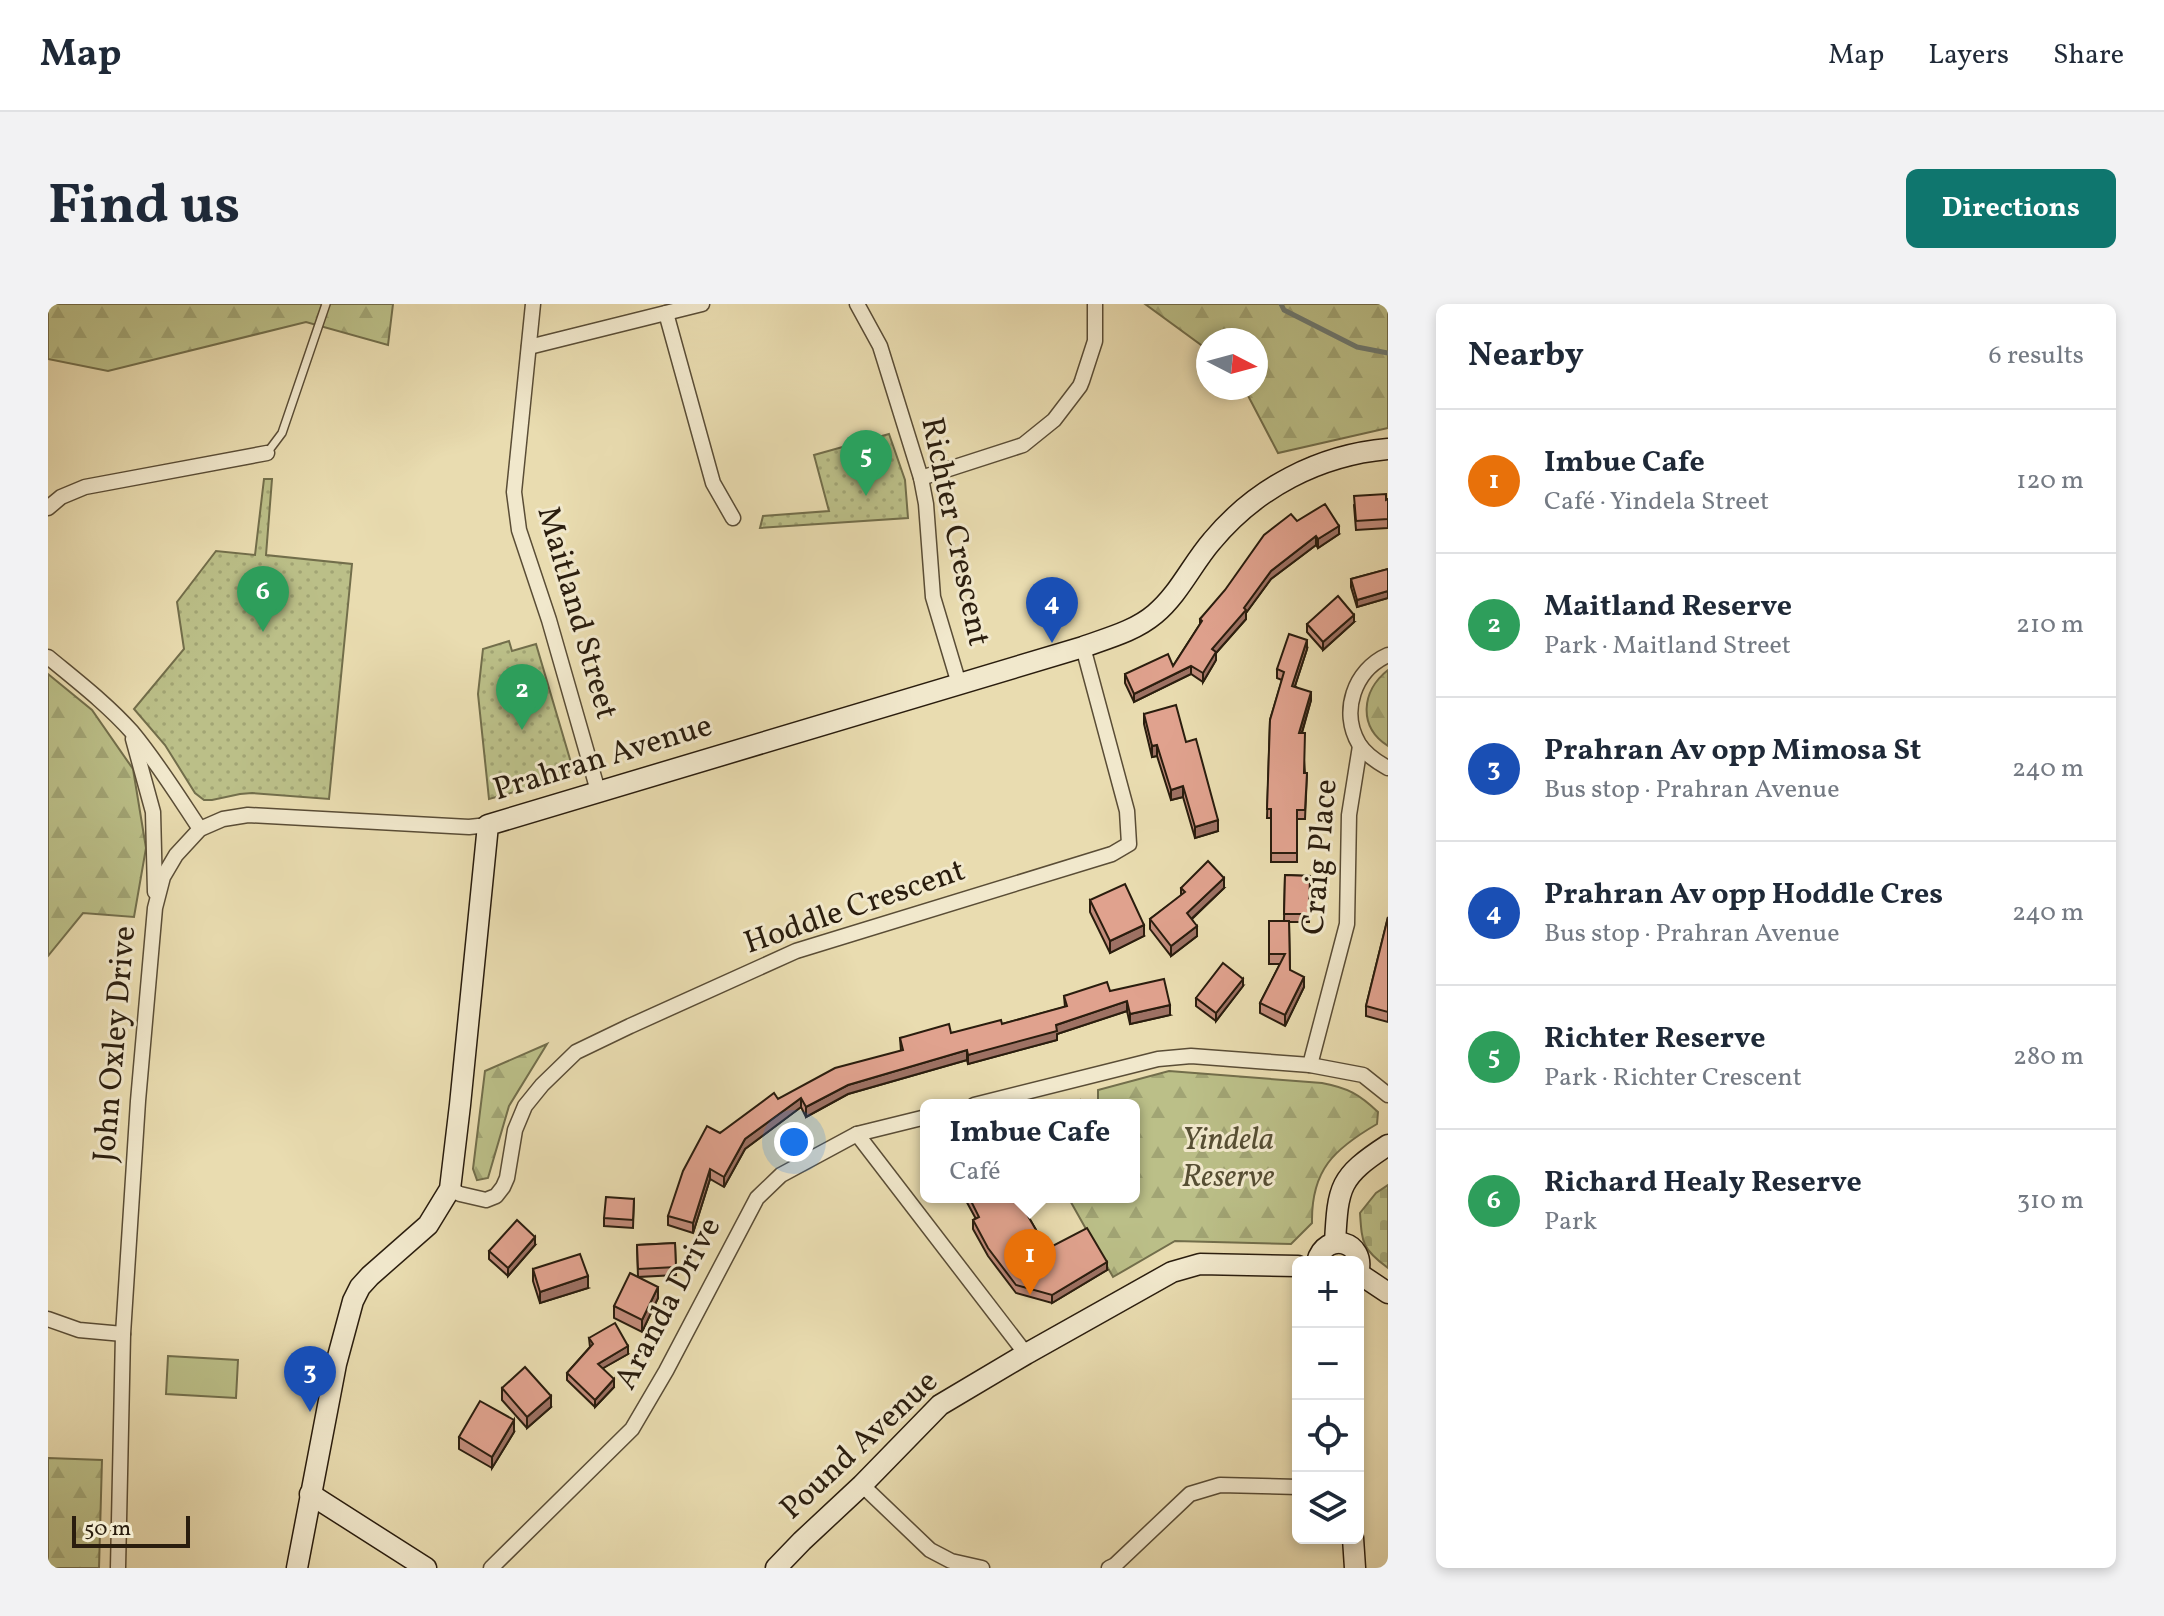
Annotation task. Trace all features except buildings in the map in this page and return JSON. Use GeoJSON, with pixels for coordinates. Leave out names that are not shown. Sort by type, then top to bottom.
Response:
{"type":"FeatureCollection","features":[{"type":"Feature","properties":{"kind":"street","name":"Maitland Street"},"geometry":{"type":"LineString","coordinates":[[533,304],[514,492],[519,530],[549,620],[598,791]]}},
{"type":"Feature","properties":{"kind":"street"},"geometry":{"type":"LineString","coordinates":[[529,347],[702,304]]}},
{"type":"Feature","properties":{"kind":"street","name":"Richter Crescent"},"geometry":{"type":"LineString","coordinates":[[857,304],[880,346],[921,478],[933,597],[959,684]]}},
{"type":"Feature","properties":{"kind":"street"},"geometry":{"type":"LineString","coordinates":[[921,478],[1023,445],[1054,420],[1082,381],[1095,341],[1095,304]]}},
{"type":"Feature","properties":{"kind":"street"},"geometry":{"type":"LineString","coordinates":[[666,313],[713,483],[733,518]]}},
{"type":"Feature","properties":{"kind":"street","name":"Prahran Avenue"},"geometry":{"type":"LineString","coordinates":[[297,1568],[336,1364],[353,1301],[370,1276],[428,1225],[450,1189],[488,825],[1129,631],[1170,600],[1210,542],[1259,496],[1292,476],[1326,461],[1388,449]]}},
{"type":"Feature","properties":{"kind":"street"},"geometry":{"type":"LineString","coordinates":[[48,508],[61,497],[85,487],[267,453]]}},
{"type":"Feature","properties":{"kind":"street","name":"Hoddle Crescent"},"geometry":{"type":"LineString","coordinates":[[450,1189],[486,1200],[496,1196],[507,1178],[515,1130],[525,1106],[576,1052],[796,951],[1112,854],[1129,844],[1127,811],[1083,647]]}},
{"type":"Feature","properties":{"kind":"street","name":"Craig Place"},"geometry":{"type":"LineString","coordinates":[[1388,655],[1367,668],[1355,685],[1350,706],[1351,726],[1360,746],[1388,768]]}},
{"type":"Feature","properties":{"kind":"street"},"geometry":{"type":"LineString","coordinates":[[48,657],[131,731],[200,829],[223,819],[248,815],[458,827],[488,825]]}},
{"type":"Feature","properties":{"kind":"street"},"geometry":{"type":"LineString","coordinates":[[131,731],[153,812],[155,908]]}},
{"type":"Feature","properties":{"kind":"street","name":"Craig Place"},"geometry":{"type":"LineString","coordinates":[[1310,1065],[1347,924],[1349,815],[1360,746]]}},
{"type":"Feature","properties":{"kind":"street","name":"John Oxley Drive"},"geometry":{"type":"LineString","coordinates":[[118,1568],[123,1334],[138,1099],[155,908],[163,877],[176,855],[200,829]]}},
{"type":"Feature","properties":{"kind":"street"},"geometry":{"type":"LineString","coordinates":[[998,1099],[1158,1059],[1191,1056],[1310,1065],[1363,1075],[1388,1095]]}},
{"type":"Feature","properties":{"kind":"street","name":"Aranda Drive"},"geometry":{"type":"LineString","coordinates":[[491,1568],[632,1429],[757,1198],[781,1175],[857,1134],[920,1118]]}},
{"type":"Feature","properties":{"kind":"street"},"geometry":{"type":"LineString","coordinates":[[857,1134],[1026,1354]]}},
{"type":"Feature","properties":{"kind":"street"},"geometry":{"type":"LineString","coordinates":[[1335,1243],[1337,1208],[1343,1186],[1356,1168],[1388,1145]]}},
{"type":"Feature","properties":{"kind":"street"},"geometry":{"type":"LineString","coordinates":[[1320,1256],[1322,1250],[1335,1243],[1353,1249],[1357,1256]]}},
{"type":"Feature","properties":{"kind":"street","name":"Pound Avenue"},"geometry":{"type":"LineString","coordinates":[[776,1568],[940,1405],[1026,1354],[1172,1272],[1200,1264],[1292,1266]]}},
{"type":"Feature","properties":{"kind":"street"},"geometry":{"type":"LineString","coordinates":[[1364,1277],[1388,1293]]}},
{"type":"Feature","properties":{"kind":"street"},"geometry":{"type":"LineString","coordinates":[[48,1319],[79,1330],[123,1334]]}},
{"type":"Feature","properties":{"kind":"street"},"geometry":{"type":"LineString","coordinates":[[862,1485],[930,1550],[951,1561],[982,1568]]}},
{"type":"Feature","properties":{"kind":"street"},"geometry":{"type":"LineString","coordinates":[[1114,1567],[1190,1494],[1220,1485],[1292,1487]]}},
{"type":"Feature","properties":{"kind":"street"},"geometry":{"type":"LineString","coordinates":[[310,1494],[426,1568]]}},
{"type":"Feature","properties":{"kind":"street"},"geometry":{"type":"LineString","coordinates":[[1353,1544],[1355,1568]]}},
{"type":"Feature","properties":{"kind":"lane"},"geometry":{"type":"LineString","coordinates":[[267,453],[282,433],[326,304]]}},
{"type":"Feature","properties":{"kind":"green space"},"geometry":{"type":"Polygon","coordinates":[[[48,304],[393,304],[388,345],[306,322],[108,371],[48,359],[48,304]]]}},
{"type":"Feature","properties":{"kind":"green space"},"geometry":{"type":"Polygon","coordinates":[[[1145,304],[1388,304],[1388,428],[1278,453],[1250,400],[1268,400],[1268,328],[1196,328],[1196,341],[1145,304]]]}},
{"type":"Feature","properties":{"kind":"green space"},"geometry":{"type":"Polygon","coordinates":[[[889,434],[905,480],[908,518],[760,528],[763,516],[829,511],[814,455],[889,434]]]}},
{"type":"Feature","properties":{"kind":"green space"},"geometry":{"type":"Polygon","coordinates":[[[264,479],[272,479],[266,555],[352,564],[329,799],[252,793],[204,800],[195,793],[165,745],[134,709],[184,649],[177,602],[216,551],[255,555],[264,479]]]}},
{"type":"Feature","properties":{"kind":"green space"},"geometry":{"type":"Polygon","coordinates":[[[509,641],[512,651],[536,644],[572,766],[565,778],[489,799],[478,694],[483,649],[509,641]]]}},
{"type":"Feature","properties":{"kind":"green space"},"geometry":{"type":"Polygon","coordinates":[[[1388,670],[1388,746],[1372,729],[1367,709],[1372,688],[1388,670]]]}},
{"type":"Feature","properties":{"kind":"green space"},"geometry":{"type":"Polygon","coordinates":[[[48,674],[92,710],[133,769],[146,848],[134,917],[83,913],[48,956],[48,674]]]}},
{"type":"Feature","properties":{"kind":"green space"},"geometry":{"type":"Polygon","coordinates":[[[547,1044],[509,1106],[488,1178],[477,1180],[473,1169],[485,1071],[547,1044]]]}},
{"type":"Feature","properties":{"kind":"green space","name":"Yindela Reserve"},"geometry":{"type":"Polygon","coordinates":[[[1169,1071],[1322,1083],[1359,1096],[1378,1112],[1377,1124],[1337,1152],[1328,1163],[1316,1189],[1312,1223],[1291,1244],[1175,1241],[1113,1277],[1071,1203],[1140,1203],[1140,1099],[1098,1099],[1098,1090],[1169,1071]]]}},
{"type":"Feature","properties":{"kind":"green space"},"geometry":{"type":"Polygon","coordinates":[[[1388,1185],[1388,1268],[1365,1245],[1360,1213],[1376,1193],[1388,1185]]]}},
{"type":"Feature","properties":{"kind":"green space"},"geometry":{"type":"Polygon","coordinates":[[[168,1356],[238,1360],[236,1398],[166,1394],[168,1356]]]}},
{"type":"Feature","properties":{"kind":"green space"},"geometry":{"type":"Polygon","coordinates":[[[48,1458],[102,1460],[99,1568],[48,1568],[48,1458]]]}},
{"type":"Feature","properties":{"kind":"waterway"},"geometry":{"type":"LineString","coordinates":[[1281,304],[1284,310],[1357,347],[1388,353]]}},
{"type":"Feature","properties":{"kind":"place","name":"Richter Reserve"},"geometry":{"type":"Point","coordinates":[866,496]}},
{"type":"Feature","properties":{"kind":"place","name":"Richard Healy Reserve"},"geometry":{"type":"Point","coordinates":[263,632]}},
{"type":"Feature","properties":{"kind":"place","name":"Prahran Av opp Hoddle Cres"},"geometry":{"type":"Point","coordinates":[1052,643]}},
{"type":"Feature","properties":{"kind":"place","name":"Maitland Reserve"},"geometry":{"type":"Point","coordinates":[522,730]}},
{"type":"Feature","properties":{"kind":"place","name":"Imbue Cafe"},"geometry":{"type":"Point","coordinates":[1030,1295]}},
{"type":"Feature","properties":{"kind":"place","name":"Prahran Av opp Mimosa St"},"geometry":{"type":"Point","coordinates":[310,1412]}}]}
